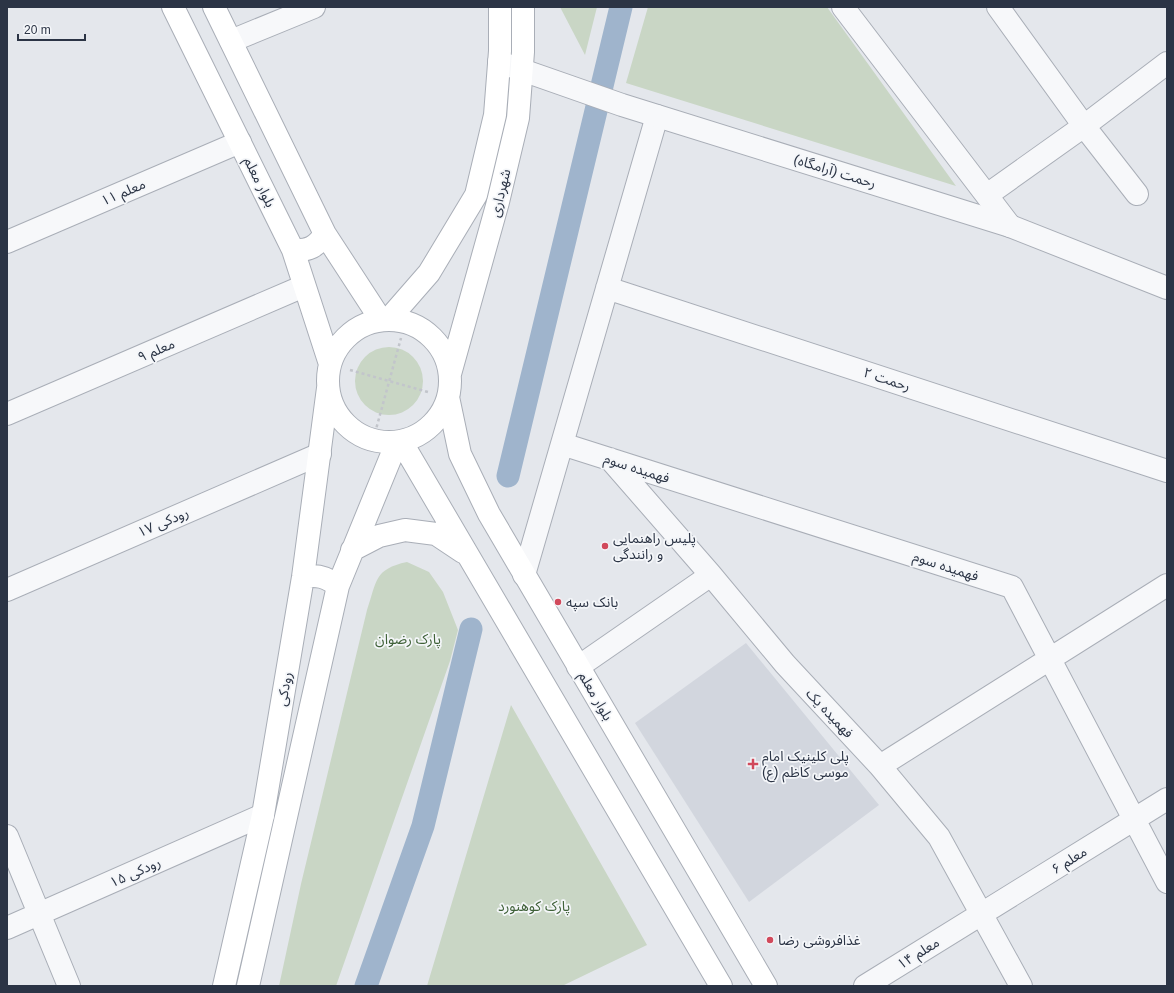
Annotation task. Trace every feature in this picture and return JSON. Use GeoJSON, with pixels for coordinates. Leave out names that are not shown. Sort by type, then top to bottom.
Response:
{"type":"FeatureCollection","features":[{"type":"Feature","properties":{"kind":"main road","name":"بلوار معلم"},"geometry":{"type":"LineString","coordinates":[[174,7],[293,250],[330,364]]}},
{"type":"Feature","properties":{"kind":"main road"},"geometry":{"type":"LineString","coordinates":[[214,7],[326,234],[392,321]]}},
{"type":"Feature","properties":{"kind":"main road","name":"شهرداری"},"geometry":{"type":"LineString","coordinates":[[392,321],[429,272],[476,195],[495,114],[500,62],[500,7]]}},
{"type":"Feature","properties":{"kind":"main road","name":"شهرداری"},"geometry":{"type":"LineString","coordinates":[[450,374],[498,202],[518,118],[523,52],[523,7]]}},
{"type":"Feature","properties":{"kind":"main road"},"geometry":{"type":"LineString","coordinates":[[293,250],[302,251],[312,248],[320,242],[326,234]]}},
{"type":"Feature","properties":{"kind":"main road"},"geometry":{"type":"LineString","coordinates":[[328,388],[333,406],[343,421],[356,433],[373,440],[385,442],[399,441],[417,436],[431,426],[441,413],[448,397],[450,385],[450,374],[445,356],[435,341],[422,329],[392,321],[364,325],[349,334],[337,348],[330,364]]}},
{"type":"Feature","properties":{"kind":"main road","name":"رودکی"},"geometry":{"type":"LineString","coordinates":[[224,986],[263,815],[303,577],[320,454],[330,364]]}},
{"type":"Feature","properties":{"kind":"main road","name":"بلوار معلم"},"geometry":{"type":"LineString","coordinates":[[448,397],[460,454],[489,514],[766,986]]}},
{"type":"Feature","properties":{"kind":"main road"},"geometry":{"type":"LineString","coordinates":[[399,441],[468,554],[721,986]]}},
{"type":"Feature","properties":{"kind":"main road","name":"رودکی"},"geometry":{"type":"LineString","coordinates":[[248,986],[338,586],[399,441]]}},
{"type":"Feature","properties":{"kind":"main road"},"geometry":{"type":"LineString","coordinates":[[352,550],[379,536],[405,530],[436,534],[468,554]]}},
{"type":"Feature","properties":{"kind":"main road"},"geometry":{"type":"LineString","coordinates":[[303,577],[312,575],[322,576],[338,586]]}},
{"type":"Feature","properties":{"kind":"street"},"geometry":{"type":"LineString","coordinates":[[231,41],[314,7]]}},
{"type":"Feature","properties":{"kind":"street"},"geometry":{"type":"LineString","coordinates":[[843,7],[1010,226]]}},
{"type":"Feature","properties":{"kind":"street"},"geometry":{"type":"LineString","coordinates":[[998,7],[1084,126],[1137,194]]}},
{"type":"Feature","properties":{"kind":"street","name":"رحمت (آرامگاه)"},"geometry":{"type":"LineString","coordinates":[[500,62],[622,105],[1010,226],[1167,288]]}},
{"type":"Feature","properties":{"kind":"street"},"geometry":{"type":"LineString","coordinates":[[987,195],[1084,126],[1167,63]]}},
{"type":"Feature","properties":{"kind":"street"},"geometry":{"type":"LineString","coordinates":[[524,575],[657,116]]}},
{"type":"Feature","properties":{"kind":"street","name":"معلم ۱۱"},"geometry":{"type":"LineString","coordinates":[[7,242],[240,142]]}},
{"type":"Feature","properties":{"kind":"street","name":"معلم ۹"},"geometry":{"type":"LineString","coordinates":[[7,414],[304,286]]}},
{"type":"Feature","properties":{"kind":"street","name":"رحمت ۲"},"geometry":{"type":"LineString","coordinates":[[607,288],[1167,471]]}},
{"type":"Feature","properties":{"kind":"street","name":"فهمیده سوم"},"geometry":{"type":"LineString","coordinates":[[562,444],[1012,587],[1167,882]]}},
{"type":"Feature","properties":{"kind":"street","name":"رودکی ۱۷"},"geometry":{"type":"LineString","coordinates":[[7,590],[320,454]]}},
{"type":"Feature","properties":{"kind":"street","name":"فهمیده یک"},"geometry":{"type":"LineString","coordinates":[[610,459],[785,664],[880,766],[939,838],[976,917],[1021,986]]}},
{"type":"Feature","properties":{"kind":"street"},"geometry":{"type":"LineString","coordinates":[[578,667],[710,575]]}},
{"type":"Feature","properties":{"kind":"street"},"geometry":{"type":"LineString","coordinates":[[880,766],[1167,585]]}},
{"type":"Feature","properties":{"kind":"street","name":"معلم ۶"},"geometry":{"type":"LineString","coordinates":[[976,917],[1167,799]]}},
{"type":"Feature","properties":{"kind":"street","name":"رودکی ۱۵"},"geometry":{"type":"LineString","coordinates":[[7,928],[263,815]]}},
{"type":"Feature","properties":{"kind":"street"},"geometry":{"type":"LineString","coordinates":[[7,836],[69,986]]}},
{"type":"Feature","properties":{"kind":"street","name":"معلم ۱۴"},"geometry":{"type":"LineString","coordinates":[[865,986],[976,917]]}},
{"type":"Feature","properties":{"kind":"path"},"geometry":{"type":"LineString","coordinates":[[373,440],[389,381],[392,321]]}},
{"type":"Feature","properties":{"kind":"path"},"geometry":{"type":"LineString","coordinates":[[330,364],[448,397]]}},
{"type":"Feature","properties":{"kind":"shaded area","name":"پلی کلینیک امام موسی کاظم (ع)"},"geometry":{"type":"Polygon","coordinates":[[[746,643],[879,805],[749,902],[635,723],[746,643]]]}},
{"type":"Feature","properties":{"kind":"green space"},"geometry":{"type":"Polygon","coordinates":[[[560,7],[597,7],[585,55],[560,7]]]}},
{"type":"Feature","properties":{"kind":"green space"},"geometry":{"type":"Polygon","coordinates":[[[648,7],[827,7],[956,186],[626,83],[648,7]]]}},
{"type":"Feature","properties":{"kind":"green space"},"geometry":{"type":"Polygon","coordinates":[[[389,347],[402,350],[413,357],[420,368],[423,381],[420,394],[413,405],[402,412],[389,415],[376,412],[365,405],[358,394],[355,381],[358,368],[365,357],[376,350],[389,347]]]}},
{"type":"Feature","properties":{"kind":"green space","name":"پارک رضوان"},"geometry":{"type":"Polygon","coordinates":[[[407,562],[429,572],[443,592],[458,630],[450,661],[336,986],[279,986],[301,884],[367,610],[375,584],[382,573],[388,568],[407,562]]]}},
{"type":"Feature","properties":{"kind":"green space","name":"پارک کوهنورد"},"geometry":{"type":"Polygon","coordinates":[[[511,705],[647,945],[562,986],[427,986],[511,705]]]}},
{"type":"Feature","properties":{"kind":"waterway"},"geometry":{"type":"LineString","coordinates":[[508,476],[621,7]]}},
{"type":"Feature","properties":{"kind":"waterway"},"geometry":{"type":"LineString","coordinates":[[366,986],[423,826],[471,629]]}},
{"type":"Feature","properties":{"kind":"place","name":"پلیس راهنمایی و رانندگی"},"geometry":{"type":"Point","coordinates":[605,546]}},
{"type":"Feature","properties":{"kind":"place","name":"بانک سپه"},"geometry":{"type":"Point","coordinates":[558,602]}},
{"type":"Feature","properties":{"kind":"place","name":"پلی کلینیک امام موسی کاظم (ع)"},"geometry":{"type":"Point","coordinates":[753,764]}},
{"type":"Feature","properties":{"kind":"place","name":"غذافروشی رضا"},"geometry":{"type":"Point","coordinates":[770,940]}}]}
